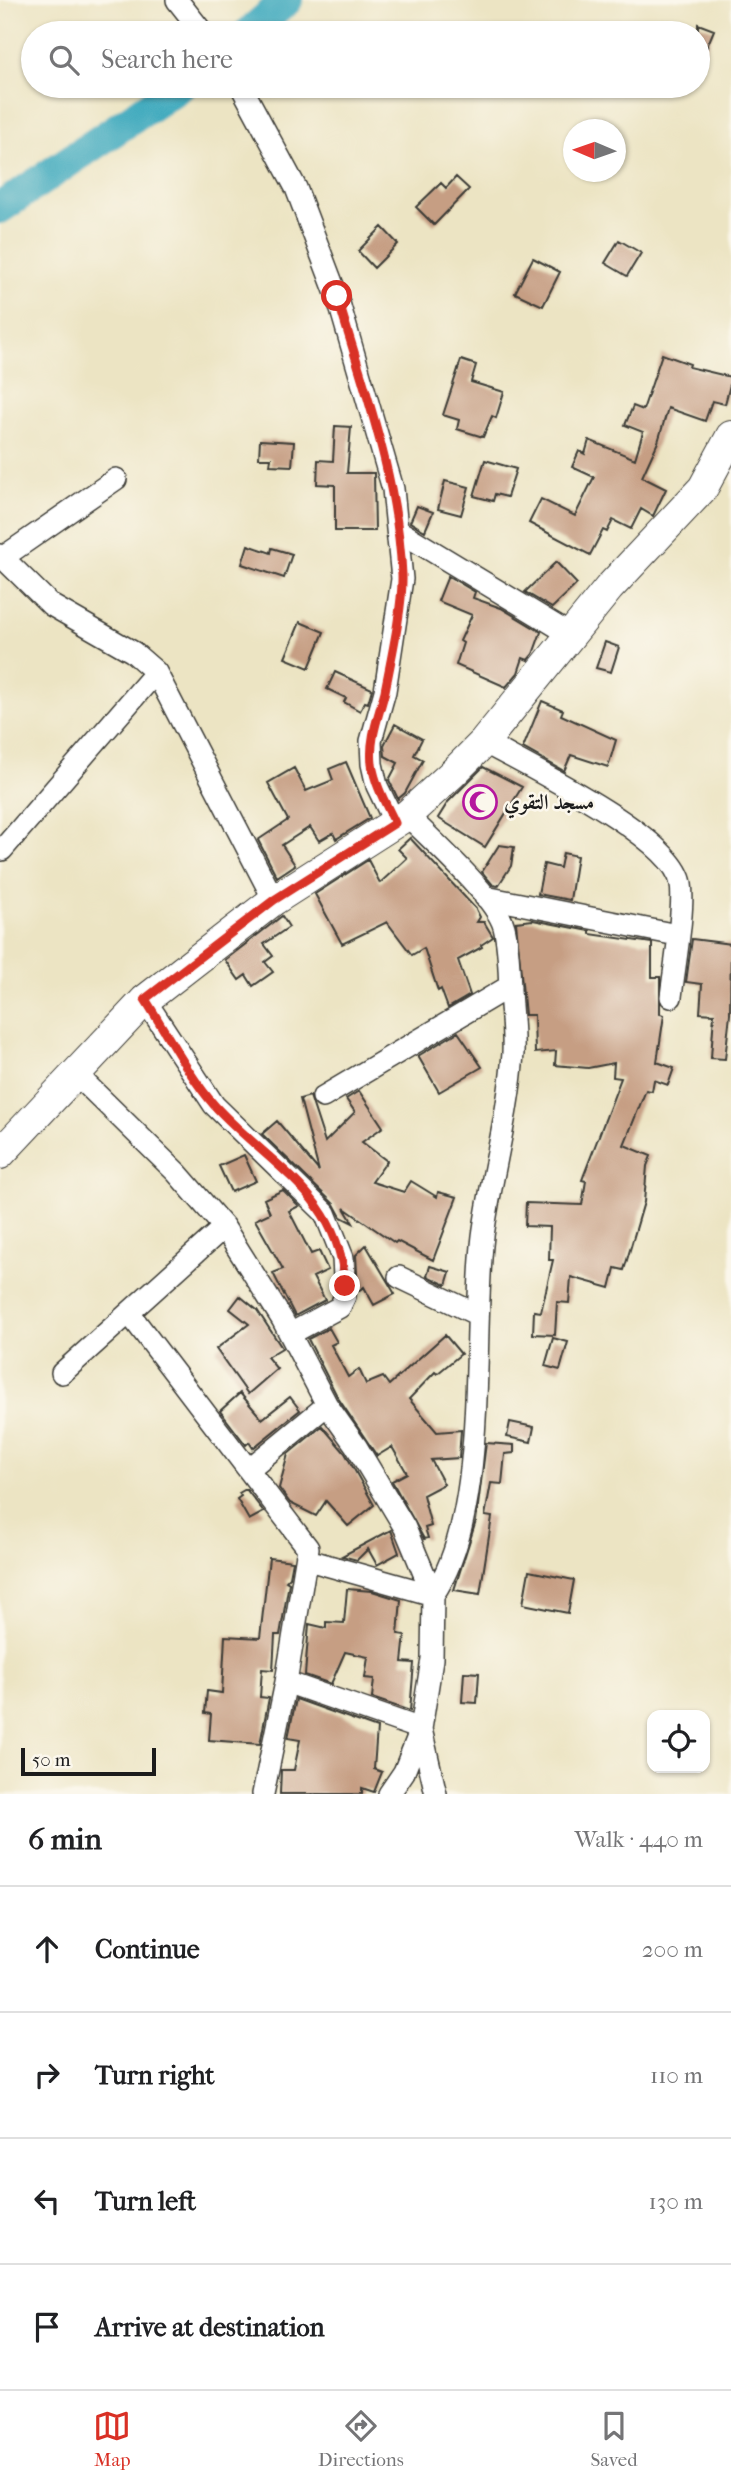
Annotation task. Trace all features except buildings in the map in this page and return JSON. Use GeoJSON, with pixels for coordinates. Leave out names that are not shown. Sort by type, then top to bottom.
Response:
{"type":"FeatureCollection","features":[{"type":"Feature","properties":{"kind":"main road"},"geometry":{"type":"LineString","coordinates":[[0,1154],[145,999],[274,900],[401,819],[484,742],[609,588],[703,488],[731,436]]}},
{"type":"Feature","properties":{"kind":"street"},"geometry":{"type":"LineString","coordinates":[[177,0],[194,21]]}},
{"type":"Feature","properties":{"kind":"street"},"geometry":{"type":"LineString","coordinates":[[247,98],[296,188],[337,296],[393,489],[402,579],[384,691],[371,741],[377,786],[401,819],[485,897],[503,924],[510,986],[513,1054],[483,1236],[476,1314],[472,1460],[463,1517],[447,1569],[433,1595]]}},
{"type":"Feature","properties":{"kind":"street"},"geometry":{"type":"LineString","coordinates":[[116,479],[1,556],[51,605],[133,652],[156,672],[274,900]]}},
{"type":"Feature","properties":{"kind":"street"},"geometry":{"type":"LineString","coordinates":[[399,531],[571,635]]}},
{"type":"Feature","properties":{"kind":"street"},"geometry":{"type":"LineString","coordinates":[[2,850],[156,672]]}},
{"type":"Feature","properties":{"kind":"street"},"geometry":{"type":"LineString","coordinates":[[484,742],[630,826],[664,853],[677,868],[682,886],[671,997]]}},
{"type":"Feature","properties":{"kind":"street"},"geometry":{"type":"LineString","coordinates":[[485,897],[677,935]]}},
{"type":"Feature","properties":{"kind":"street"},"geometry":{"type":"LineString","coordinates":[[323,1097],[510,986]]}},
{"type":"Feature","properties":{"kind":"street"},"geometry":{"type":"LineString","coordinates":[[145,999],[214,1105],[325,1213],[343,1258],[345,1296],[340,1307],[290,1334]]}},
{"type":"Feature","properties":{"kind":"street"},"geometry":{"type":"LineString","coordinates":[[75,1073],[177,1173],[224,1227],[290,1334],[327,1405],[356,1446],[405,1528],[433,1595],[432,1659],[421,1729],[404,1772],[388,1794]]}},
{"type":"Feature","properties":{"kind":"street"},"geometry":{"type":"LineString","coordinates":[[62,1373],[224,1227]]}},
{"type":"Feature","properties":{"kind":"street"},"geometry":{"type":"LineString","coordinates":[[398,1277],[476,1314]]}},
{"type":"Feature","properties":{"kind":"street"},"geometry":{"type":"LineString","coordinates":[[129,1312],[298,1531],[308,1548],[286,1682],[263,1794]]}},
{"type":"Feature","properties":{"kind":"street"},"geometry":{"type":"LineString","coordinates":[[249,1469],[327,1405]]}},
{"type":"Feature","properties":{"kind":"street"},"geometry":{"type":"LineString","coordinates":[[308,1560],[433,1595]]}},
{"type":"Feature","properties":{"kind":"street"},"geometry":{"type":"LineString","coordinates":[[286,1682],[421,1729]]}},
{"type":"Feature","properties":{"kind":"street"},"geometry":{"type":"LineString","coordinates":[[421,1729],[436,1794]]}},
{"type":"Feature","properties":{"kind":"waterway"},"geometry":{"type":"LineString","coordinates":[[263,21],[287,0]]}},
{"type":"Feature","properties":{"kind":"waterway"},"geometry":{"type":"LineString","coordinates":[[0,208],[162,98]]}},
{"type":"Feature","properties":{"kind":"place","name":"مسجد التقوي"},"geometry":{"type":"Point","coordinates":[480,802]}},
{"type":"Feature","properties":{"kind":"route"},"geometry":{"type":"LineString","coordinates":[[337,296],[393,489],[399,531],[402,579],[384,691],[371,741],[377,786],[395,823],[274,900],[145,999],[214,1105],[325,1213],[343,1258],[345,1286]]}}]}
